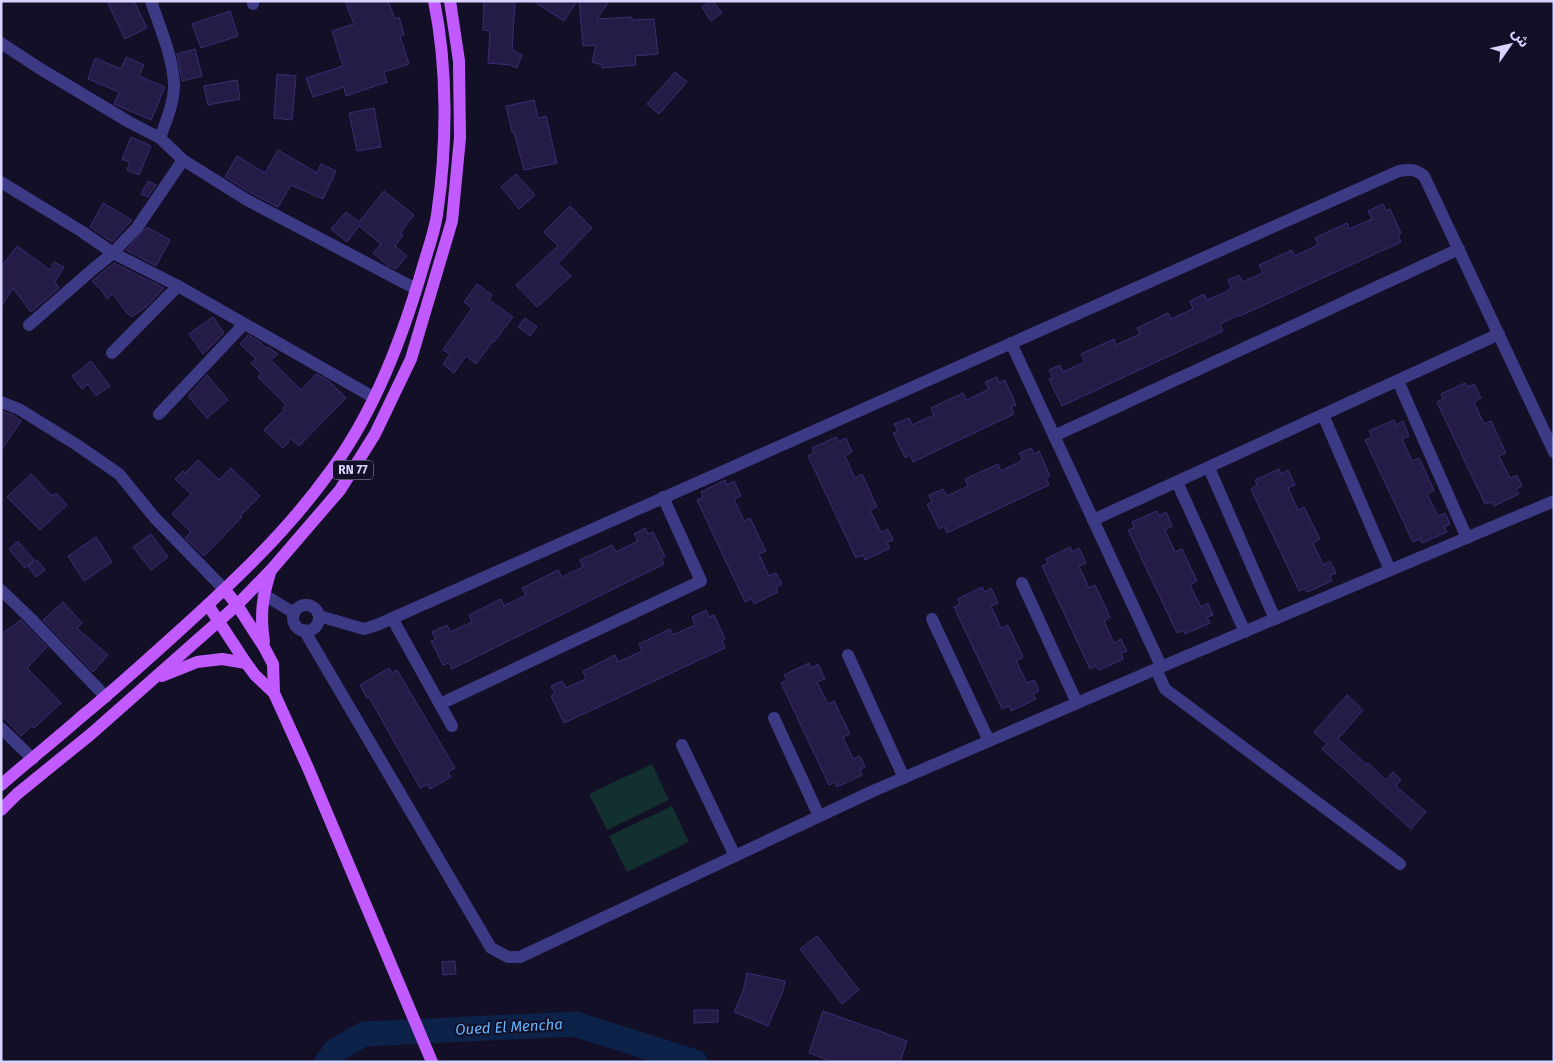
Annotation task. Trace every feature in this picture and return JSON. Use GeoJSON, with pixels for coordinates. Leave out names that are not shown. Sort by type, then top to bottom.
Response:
{"type":"FeatureCollection","features":[{"type":"Feature","properties":{"kind":"main road","name":"RN 77"},"geometry":{"type":"LineString","coordinates":[[1,785],[106,697],[225,590],[275,539],[330,473],[359,426],[395,352],[437,217],[444,138],[442,63],[434,1]]}},
{"type":"Feature","properties":{"kind":"main road","name":"RN 77"},"geometry":{"type":"LineString","coordinates":[[1,810],[17,794],[91,734],[237,606],[272,569],[340,490],[375,434],[411,359],[452,221],[460,138],[459,61],[450,1]]}},
{"type":"Feature","properties":{"kind":"main road"},"geometry":{"type":"LineString","coordinates":[[264,647],[261,621],[263,594],[272,569]]}},
{"type":"Feature","properties":{"kind":"main road"},"geometry":{"type":"LineString","coordinates":[[225,590],[264,647],[273,664],[274,693]]}},
{"type":"Feature","properties":{"kind":"main road"},"geometry":{"type":"LineString","coordinates":[[208,605],[246,663],[274,693],[308,768],[432,1062]]}},
{"type":"Feature","properties":{"kind":"main road"},"geometry":{"type":"LineString","coordinates":[[153,680],[197,662],[222,659],[246,663]]}},
{"type":"Feature","properties":{"kind":"street"},"geometry":{"type":"LineString","coordinates":[[152,1],[171,64],[174,86],[160,138]]}},
{"type":"Feature","properties":{"kind":"street"},"geometry":{"type":"LineString","coordinates":[[1,43],[38,68],[129,122],[160,138],[183,160],[247,200],[416,289]]}},
{"type":"Feature","properties":{"kind":"street"},"geometry":{"type":"LineString","coordinates":[[29,325],[113,253],[136,229],[183,160]]}},
{"type":"Feature","properties":{"kind":"street"},"geometry":{"type":"LineString","coordinates":[[319,616],[364,628],[392,618],[1399,171],[1408,169],[1416,170],[1424,176],[1554,452]]}},
{"type":"Feature","properties":{"kind":"street"},"geometry":{"type":"LineString","coordinates":[[1,182],[113,253],[178,286],[373,397]]}},
{"type":"Feature","properties":{"kind":"street"},"geometry":{"type":"LineString","coordinates":[[1054,436],[1459,249]]}},
{"type":"Feature","properties":{"kind":"street"},"geometry":{"type":"LineString","coordinates":[[112,353],[178,286]]}},
{"type":"Feature","properties":{"kind":"street"},"geometry":{"type":"LineString","coordinates":[[159,414],[244,324]]}},
{"type":"Feature","properties":{"kind":"street"},"geometry":{"type":"LineString","coordinates":[[1093,520],[1499,334]]}},
{"type":"Feature","properties":{"kind":"street"},"geometry":{"type":"LineString","coordinates":[[1011,343],[1159,668],[1165,689],[1400,864]]}},
{"type":"Feature","properties":{"kind":"street"},"geometry":{"type":"LineString","coordinates":[[1398,381],[1467,538]]}},
{"type":"Feature","properties":{"kind":"street"},"geometry":{"type":"LineString","coordinates":[[1,402],[19,409],[44,424],[119,474],[154,517],[225,590]]}},
{"type":"Feature","properties":{"kind":"street"},"geometry":{"type":"LineString","coordinates":[[1323,415],[1390,570]]}},
{"type":"Feature","properties":{"kind":"street"},"geometry":{"type":"LineString","coordinates":[[1208,468],[1275,619]]}},
{"type":"Feature","properties":{"kind":"street"},"geometry":{"type":"LineString","coordinates":[[1177,482],[1245,632]]}},
{"type":"Feature","properties":{"kind":"street"},"geometry":{"type":"LineString","coordinates":[[440,704],[701,582],[663,497]]}},
{"type":"Feature","properties":{"kind":"street"},"geometry":{"type":"LineString","coordinates":[[304,630],[491,948],[508,957],[520,957],[904,778],[1554,501]]}},
{"type":"Feature","properties":{"kind":"street"},"geometry":{"type":"LineString","coordinates":[[1022,583],[1077,703]]}},
{"type":"Feature","properties":{"kind":"street"},"geometry":{"type":"LineString","coordinates":[[1,590],[106,697]]}},
{"type":"Feature","properties":{"kind":"street"},"geometry":{"type":"LineString","coordinates":[[263,594],[294,613]]}},
{"type":"Feature","properties":{"kind":"street"},"geometry":{"type":"LineString","coordinates":[[308,605],[316,609],[319,616],[315,627],[308,631],[296,626],[293,618],[294,613],[300,606],[308,605]]}},
{"type":"Feature","properties":{"kind":"street"},"geometry":{"type":"LineString","coordinates":[[392,618],[452,726]]}},
{"type":"Feature","properties":{"kind":"street"},"geometry":{"type":"LineString","coordinates":[[932,619],[989,741]]}},
{"type":"Feature","properties":{"kind":"street"},"geometry":{"type":"LineString","coordinates":[[848,655],[904,778]]}},
{"type":"Feature","properties":{"kind":"street"},"geometry":{"type":"LineString","coordinates":[[774,718],[819,816]]}},
{"type":"Feature","properties":{"kind":"street"},"geometry":{"type":"LineString","coordinates":[[1,728],[33,759]]}},
{"type":"Feature","properties":{"kind":"street"},"geometry":{"type":"LineString","coordinates":[[682,745],[735,856]]}},
{"type":"Feature","properties":{"kind":"green space"},"geometry":{"type":"Polygon","coordinates":[[[652,764],[669,800],[607,830],[589,794],[652,764]]]}},
{"type":"Feature","properties":{"kind":"green space"},"geometry":{"type":"Polygon","coordinates":[[[672,806],[689,842],[627,872],[609,836],[672,806]]]}},
{"type":"Feature","properties":{"kind":"building"},"geometry":{"type":"Polygon","coordinates":[[[107,1],[134,1],[147,28],[125,39],[107,1]]]}},
{"type":"Feature","properties":{"kind":"building"},"geometry":{"type":"Polygon","coordinates":[[[345,1],[388,1],[395,19],[399,17],[404,35],[400,36],[409,64],[384,72],[387,82],[346,96],[344,87],[313,97],[306,78],[343,66],[332,31],[354,24],[345,1]]]}},
{"type":"Feature","properties":{"kind":"building"},"geometry":{"type":"Polygon","coordinates":[[[484,1],[515,2],[512,50],[522,55],[517,68],[510,65],[488,63],[490,31],[483,30],[484,1]]]}},
{"type":"Feature","properties":{"kind":"building"},"geometry":{"type":"Polygon","coordinates":[[[533,1],[577,1],[564,21],[533,1]]]}},
{"type":"Feature","properties":{"kind":"building"},"geometry":{"type":"Polygon","coordinates":[[[579,1],[609,1],[597,19],[632,17],[632,20],[654,19],[658,54],[635,56],[636,65],[602,68],[602,65],[592,62],[596,45],[583,46],[579,1]]]}},
{"type":"Feature","properties":{"kind":"building"},"geometry":{"type":"Polygon","coordinates":[[[713,1],[722,13],[711,21],[702,7],[713,1]]]}},
{"type":"Feature","properties":{"kind":"building"},"geometry":{"type":"Polygon","coordinates":[[[230,11],[238,36],[201,48],[192,24],[230,11]]]}},
{"type":"Feature","properties":{"kind":"building"},"geometry":{"type":"Polygon","coordinates":[[[195,49],[202,76],[182,81],[177,54],[195,49]]]}},
{"type":"Feature","properties":{"kind":"building"},"geometry":{"type":"Polygon","coordinates":[[[126,57],[144,65],[139,76],[165,87],[151,120],[114,104],[119,92],[88,79],[95,58],[121,69],[126,57]]]}},
{"type":"Feature","properties":{"kind":"building"},"geometry":{"type":"Polygon","coordinates":[[[675,72],[687,82],[659,114],[647,104],[675,72]]]}},
{"type":"Feature","properties":{"kind":"building"},"geometry":{"type":"Polygon","coordinates":[[[277,74],[296,76],[292,120],[274,118],[277,74]]]}},
{"type":"Feature","properties":{"kind":"building"},"geometry":{"type":"Polygon","coordinates":[[[237,80],[240,99],[208,105],[204,86],[237,80]]]}},
{"type":"Feature","properties":{"kind":"building"},"geometry":{"type":"Polygon","coordinates":[[[534,100],[538,118],[546,116],[557,163],[524,170],[506,106],[534,100]]]}},
{"type":"Feature","properties":{"kind":"building"},"geometry":{"type":"Polygon","coordinates":[[[374,108],[381,147],[357,151],[349,113],[374,108]]]}},
{"type":"Feature","properties":{"kind":"building"},"geometry":{"type":"Polygon","coordinates":[[[131,137],[151,146],[139,175],[127,170],[130,162],[122,159],[131,137]]]}},
{"type":"Feature","properties":{"kind":"building"},"geometry":{"type":"Polygon","coordinates":[[[278,150],[317,173],[321,164],[336,171],[323,199],[291,185],[278,207],[225,177],[237,156],[265,173],[278,150]]]}},
{"type":"Feature","properties":{"kind":"building"},"geometry":{"type":"Polygon","coordinates":[[[516,174],[535,195],[519,209],[501,187],[516,174]]]}},
{"type":"Feature","properties":{"kind":"building"},"geometry":{"type":"Polygon","coordinates":[[[148,181],[156,185],[148,197],[141,194],[148,181]]]}},
{"type":"Feature","properties":{"kind":"building"},"geometry":{"type":"Polygon","coordinates":[[[384,191],[414,215],[400,233],[403,235],[395,246],[407,256],[396,269],[387,265],[373,253],[381,244],[359,226],[347,242],[331,229],[346,212],[359,222],[384,191]]]}},
{"type":"Feature","properties":{"kind":"building"},"geometry":{"type":"Polygon","coordinates":[[[103,203],[132,220],[112,242],[90,227],[103,203]]]}},
{"type":"Feature","properties":{"kind":"building"},"geometry":{"type":"Polygon","coordinates":[[[1383,204],[1386,211],[1390,209],[1401,233],[1398,235],[1401,242],[1220,324],[1223,331],[1062,406],[1049,379],[1053,378],[1049,370],[1060,365],[1063,372],[1085,362],[1081,354],[1114,339],[1116,345],[1140,334],[1137,328],[1168,313],[1171,319],[1193,309],[1190,301],[1204,294],[1207,300],[1228,291],[1231,288],[1228,280],[1239,275],[1242,282],[1263,273],[1259,265],[1292,250],[1295,256],[1318,245],[1315,238],[1347,223],[1349,229],[1372,219],[1368,211],[1383,204]]]}},
{"type":"Feature","properties":{"kind":"building"},"geometry":{"type":"Polygon","coordinates":[[[570,206],[592,228],[558,263],[571,276],[537,307],[516,285],[558,246],[544,232],[570,206]]]}},
{"type":"Feature","properties":{"kind":"building"},"geometry":{"type":"Polygon","coordinates":[[[147,227],[170,240],[156,266],[126,250],[147,227]]]}},
{"type":"Feature","properties":{"kind":"building"},"geometry":{"type":"Polygon","coordinates":[[[17,246],[50,270],[54,262],[64,267],[55,282],[59,288],[31,312],[13,288],[1,307],[1,267],[17,246]]]}},
{"type":"Feature","properties":{"kind":"building"},"geometry":{"type":"Polygon","coordinates":[[[114,263],[164,288],[147,306],[132,317],[113,294],[107,299],[92,281],[114,263]]]}},
{"type":"Feature","properties":{"kind":"building"},"geometry":{"type":"Polygon","coordinates":[[[477,284],[492,295],[489,300],[513,317],[476,364],[466,356],[454,373],[443,364],[450,354],[443,350],[472,308],[464,302],[477,284]]]}},
{"type":"Feature","properties":{"kind":"building"},"geometry":{"type":"Polygon","coordinates":[[[213,317],[224,333],[203,354],[189,334],[213,317]]]}},
{"type":"Feature","properties":{"kind":"building"},"geometry":{"type":"Polygon","coordinates":[[[525,318],[537,327],[530,336],[518,327],[525,318]]]}},
{"type":"Feature","properties":{"kind":"building"},"geometry":{"type":"Polygon","coordinates":[[[248,335],[278,354],[271,360],[301,390],[316,374],[329,381],[346,398],[299,446],[291,439],[283,448],[264,430],[284,410],[283,408],[286,405],[258,377],[261,373],[251,363],[256,359],[240,344],[248,335]]]}},
{"type":"Feature","properties":{"kind":"building"},"geometry":{"type":"Polygon","coordinates":[[[91,361],[110,386],[96,396],[88,384],[82,389],[72,376],[91,361]]]}},
{"type":"Feature","properties":{"kind":"building"},"geometry":{"type":"Polygon","coordinates":[[[207,375],[228,400],[207,418],[188,396],[207,375]]]}},
{"type":"Feature","properties":{"kind":"building"},"geometry":{"type":"Polygon","coordinates":[[[997,377],[999,383],[1005,380],[1016,405],[1011,407],[1014,414],[913,462],[910,455],[905,458],[893,433],[898,431],[894,424],[909,418],[912,425],[934,415],[931,408],[963,393],[967,400],[989,389],[985,382],[997,377]]]}},
{"type":"Feature","properties":{"kind":"building"},"geometry":{"type":"Polygon","coordinates":[[[1465,383],[1468,387],[1474,384],[1481,398],[1474,402],[1484,424],[1491,421],[1506,453],[1499,456],[1510,478],[1517,475],[1522,486],[1516,489],[1519,494],[1494,506],[1492,502],[1485,504],[1437,402],[1443,399],[1441,394],[1465,383]]]}},
{"type":"Feature","properties":{"kind":"building"},"geometry":{"type":"Polygon","coordinates":[[[1,411],[13,415],[21,421],[1,450],[1,411]]]}},
{"type":"Feature","properties":{"kind":"building"},"geometry":{"type":"Polygon","coordinates":[[[1394,420],[1396,425],[1403,421],[1409,436],[1402,439],[1412,461],[1419,458],[1434,490],[1427,494],[1438,516],[1445,513],[1450,524],[1444,527],[1447,532],[1422,543],[1420,539],[1413,542],[1365,440],[1372,437],[1369,431],[1394,420]]]}},
{"type":"Feature","properties":{"kind":"building"},"geometry":{"type":"Polygon","coordinates":[[[836,437],[839,441],[846,438],[852,452],[845,456],[855,478],[862,474],[877,507],[870,510],[881,532],[888,529],[893,540],[887,543],[890,548],[865,560],[863,555],[856,558],[808,456],[814,453],[812,448],[836,437]]]}},
{"type":"Feature","properties":{"kind":"building"},"geometry":{"type":"Polygon","coordinates":[[[1031,448],[1034,454],[1039,451],[1050,476],[1046,478],[1049,485],[947,533],[944,526],[939,529],[927,504],[932,502],[929,495],[943,489],[947,496],[968,486],[965,479],[998,464],[1001,471],[1023,460],[1019,453],[1031,448]]]}},
{"type":"Feature","properties":{"kind":"building"},"geometry":{"type":"Polygon","coordinates":[[[198,460],[219,480],[231,468],[260,496],[204,556],[185,538],[191,532],[172,514],[191,494],[175,479],[183,471],[185,473],[198,460]]]}},
{"type":"Feature","properties":{"kind":"building"},"geometry":{"type":"Polygon","coordinates":[[[1279,469],[1281,474],[1288,470],[1295,485],[1288,488],[1298,510],[1304,507],[1320,539],[1313,543],[1323,565],[1330,561],[1336,573],[1330,575],[1332,581],[1307,592],[1305,588],[1299,591],[1251,489],[1257,485],[1255,480],[1279,469]]]}},
{"type":"Feature","properties":{"kind":"building"},"geometry":{"type":"Polygon","coordinates":[[[31,474],[52,496],[56,493],[67,505],[40,530],[7,497],[31,474]]]}},
{"type":"Feature","properties":{"kind":"building"},"geometry":{"type":"Polygon","coordinates":[[[725,480],[727,485],[734,481],[741,496],[734,499],[744,521],[750,518],[766,551],[759,554],[769,576],[776,573],[782,584],[776,587],[778,592],[754,604],[752,599],[745,602],[697,500],[703,497],[701,492],[725,480]]]}},
{"type":"Feature","properties":{"kind":"building"},"geometry":{"type":"Polygon","coordinates":[[[1157,511],[1159,516],[1166,512],[1172,526],[1165,530],[1175,552],[1182,549],[1197,581],[1190,585],[1201,607],[1208,603],[1213,615],[1207,617],[1210,623],[1185,634],[1183,630],[1177,633],[1128,530],[1134,528],[1132,522],[1157,511]]]}},
{"type":"Feature","properties":{"kind":"building"},"geometry":{"type":"Polygon","coordinates":[[[645,528],[648,534],[653,532],[665,556],[661,558],[664,564],[452,669],[449,663],[443,665],[431,641],[436,639],[432,632],[447,625],[450,632],[472,622],[469,615],[501,599],[504,606],[526,595],[522,588],[558,570],[562,577],[583,567],[580,560],[612,545],[616,552],[638,541],[634,534],[645,528]]]}},
{"type":"Feature","properties":{"kind":"building"},"geometry":{"type":"Polygon","coordinates":[[[151,534],[168,557],[151,570],[133,547],[151,534]]]}},
{"type":"Feature","properties":{"kind":"building"},"geometry":{"type":"Polygon","coordinates":[[[96,537],[112,562],[84,581],[68,556],[96,537]]]}},
{"type":"Feature","properties":{"kind":"building"},"geometry":{"type":"Polygon","coordinates":[[[18,541],[34,560],[25,568],[9,549],[18,541]]]}},
{"type":"Feature","properties":{"kind":"building"},"geometry":{"type":"Polygon","coordinates":[[[1070,547],[1072,552],[1079,548],[1086,563],[1079,566],[1089,588],[1095,585],[1110,617],[1104,621],[1114,643],[1121,639],[1127,651],[1121,653],[1123,659],[1099,670],[1096,666],[1090,669],[1042,566],[1048,563],[1046,559],[1070,547]]]}},
{"type":"Feature","properties":{"kind":"building"},"geometry":{"type":"Polygon","coordinates":[[[37,560],[45,570],[36,577],[28,566],[37,560]]]}},
{"type":"Feature","properties":{"kind":"building"},"geometry":{"type":"Polygon","coordinates":[[[982,587],[985,592],[991,588],[998,603],[991,606],[1001,628],[1008,625],[1023,657],[1016,661],[1027,683],[1034,680],[1039,691],[1033,694],[1036,699],[1011,711],[1009,706],[1002,709],[954,607],[960,604],[958,599],[982,587]]]}},
{"type":"Feature","properties":{"kind":"building"},"geometry":{"type":"Polygon","coordinates":[[[63,602],[82,623],[77,628],[108,655],[93,672],[43,620],[63,602]]]}},
{"type":"Feature","properties":{"kind":"building"},"geometry":{"type":"Polygon","coordinates":[[[706,610],[709,617],[714,615],[725,639],[722,641],[725,648],[564,723],[551,696],[555,694],[551,686],[562,681],[566,688],[586,679],[583,671],[615,655],[618,662],[642,651],[639,644],[670,629],[673,635],[695,625],[692,617],[706,610]]]}},
{"type":"Feature","properties":{"kind":"building"},"geometry":{"type":"Polygon","coordinates":[[[21,620],[47,647],[27,668],[61,703],[34,728],[32,726],[21,736],[1,715],[1,634],[21,620]]]}},
{"type":"Feature","properties":{"kind":"building"},"geometry":{"type":"Polygon","coordinates":[[[809,663],[811,668],[818,664],[825,679],[817,682],[828,704],[834,701],[850,734],[843,737],[853,759],[860,756],[865,767],[860,770],[862,775],[837,787],[835,782],[829,785],[781,683],[787,680],[784,675],[809,663]]]}},
{"type":"Feature","properties":{"kind":"building"},"geometry":{"type":"Polygon","coordinates":[[[389,668],[392,673],[397,670],[455,768],[448,772],[451,777],[430,789],[428,784],[420,788],[369,697],[367,698],[360,685],[389,668]]]}},
{"type":"Feature","properties":{"kind":"building"},"geometry":{"type":"Polygon","coordinates":[[[1347,695],[1363,710],[1338,739],[1386,780],[1393,772],[1401,780],[1396,786],[1426,812],[1411,829],[1322,749],[1327,744],[1314,732],[1347,695]]]}},
{"type":"Feature","properties":{"kind":"building"},"geometry":{"type":"Polygon","coordinates":[[[817,936],[859,990],[842,1004],[800,949],[817,936]]]}},
{"type":"Feature","properties":{"kind":"building"},"geometry":{"type":"Polygon","coordinates":[[[455,961],[456,974],[443,975],[442,962],[455,961]]]}},
{"type":"Feature","properties":{"kind":"building"},"geometry":{"type":"Polygon","coordinates":[[[747,973],[785,981],[783,991],[768,1026],[734,1012],[743,991],[747,973]]]}},
{"type":"Feature","properties":{"kind":"building"},"geometry":{"type":"Polygon","coordinates":[[[694,1010],[718,1010],[718,1022],[694,1023],[694,1010]]]}},
{"type":"Feature","properties":{"kind":"building"},"geometry":{"type":"Polygon","coordinates":[[[823,1011],[907,1041],[900,1062],[834,1062],[809,1053],[823,1011]]]}},
{"type":"Feature","properties":{"kind":"waterway","name":"Oued El Mencha"},"geometry":{"type":"LineString","coordinates":[[327,1062],[336,1050],[364,1034],[575,1024],[695,1062]]}}]}
